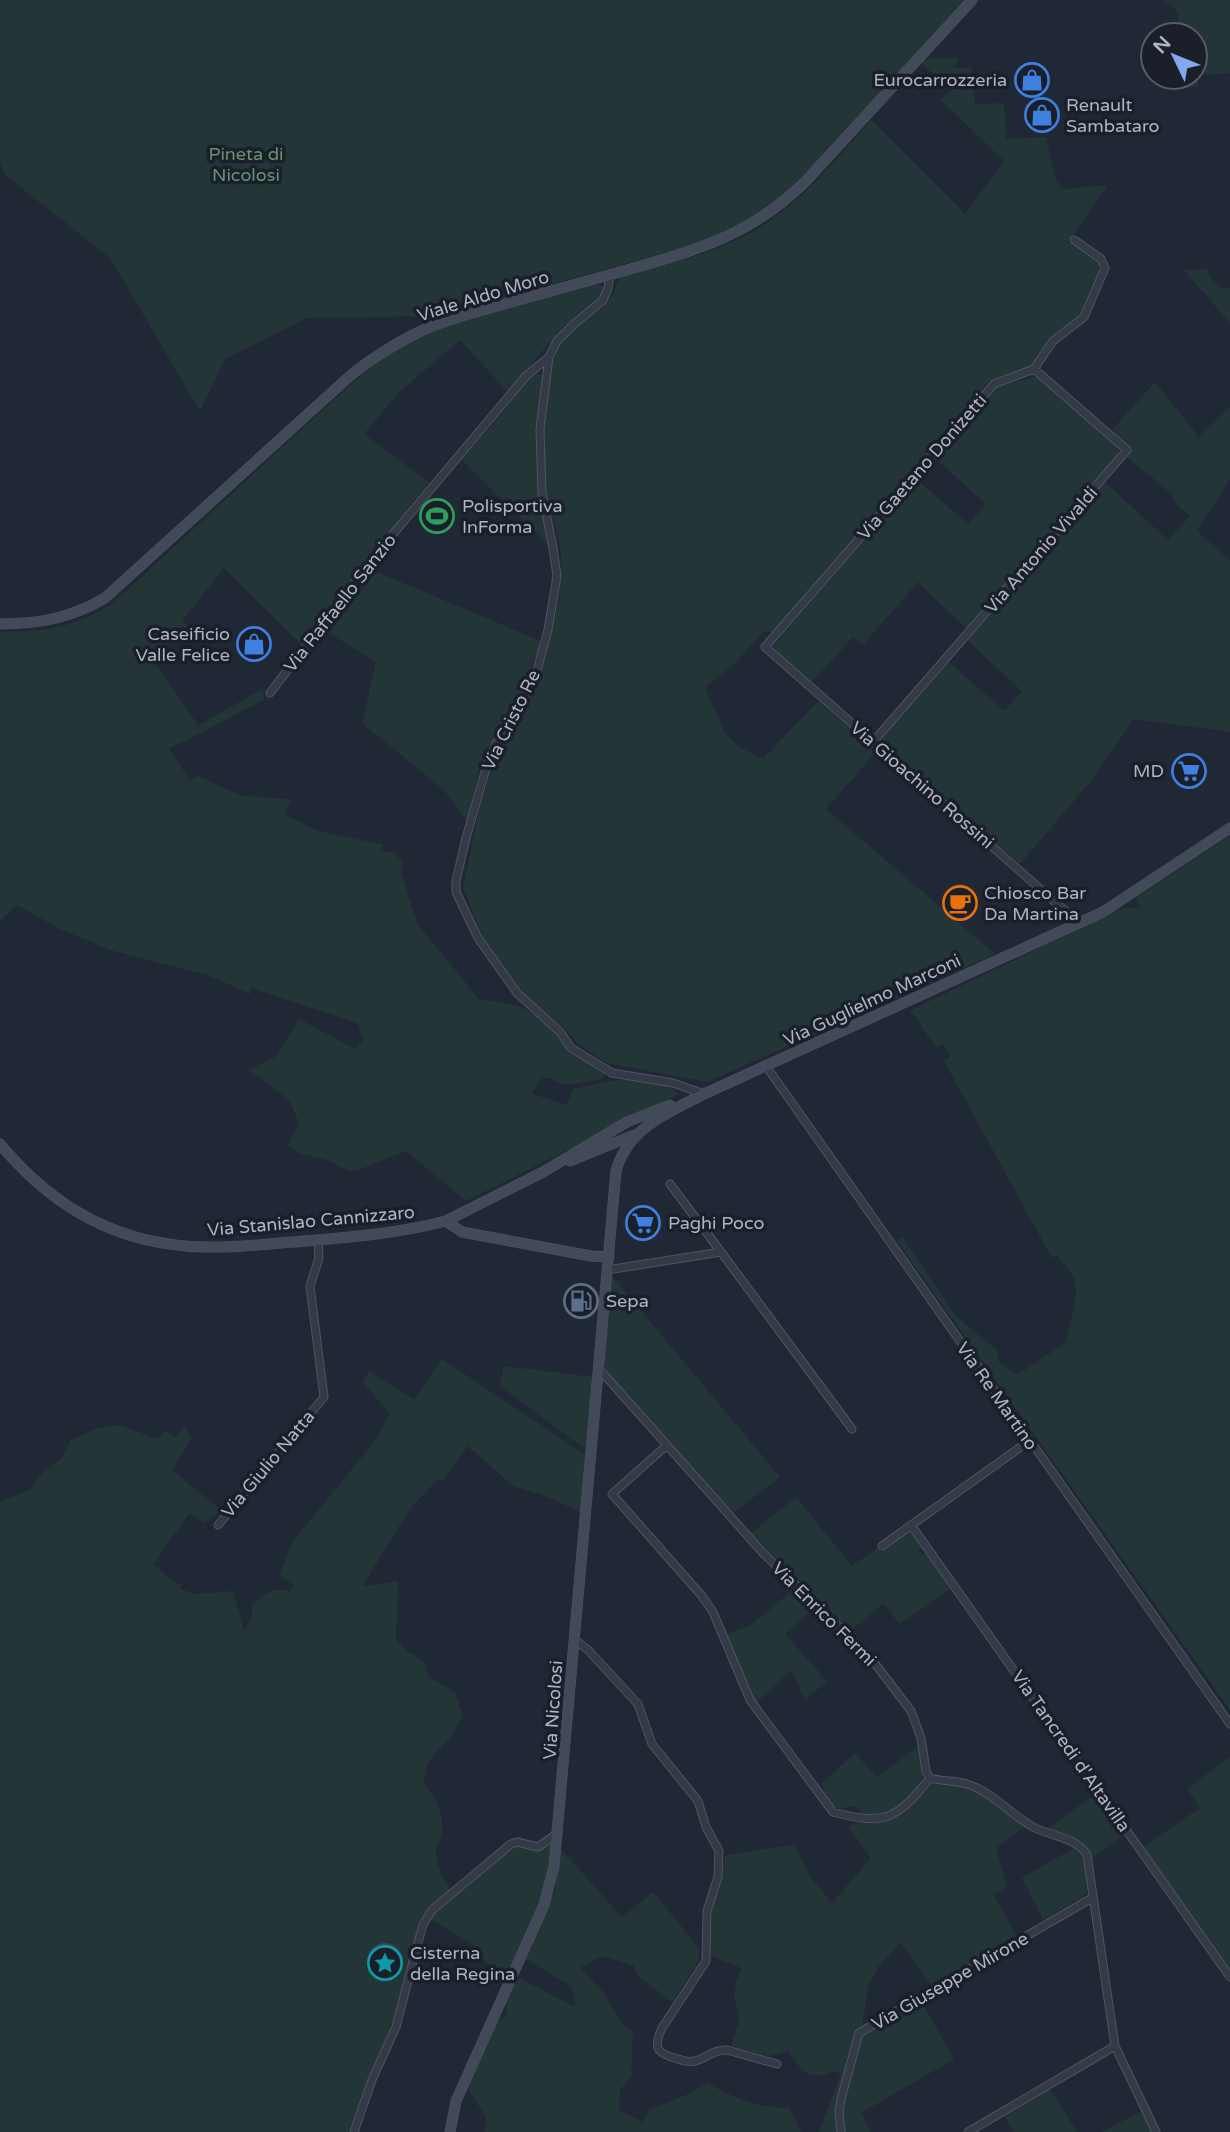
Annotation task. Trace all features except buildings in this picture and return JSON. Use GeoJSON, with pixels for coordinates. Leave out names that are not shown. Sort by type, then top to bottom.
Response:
{"type":"FeatureCollection","features":[{"type":"Feature","properties":{"kind":"street","name":"Viale Aldo Moro"},"geometry":{"type":"LineString","coordinates":[[0,624],[27,624],[58,619],[89,608],[105,598],[326,398],[368,362],[393,346],[438,324],[720,241],[742,230],[777,207],[806,181],[972,0]]}},
{"type":"Feature","properties":{"kind":"street"},"geometry":{"type":"LineString","coordinates":[[1034,369],[1053,341],[1084,317],[1105,268],[1101,258],[1074,240]]}},
{"type":"Feature","properties":{"kind":"street","name":"Via Cristo Re"},"geometry":{"type":"LineString","coordinates":[[610,274],[603,300],[557,341],[550,357],[540,429],[542,493],[554,548],[556,576],[548,629],[537,670],[512,722],[496,743],[487,765],[456,881],[457,892],[478,938],[517,993],[560,1031],[571,1048],[611,1073],[673,1083],[704,1094]]}},
{"type":"Feature","properties":{"kind":"street","name":"Via Raffaello Sanzio"},"geometry":{"type":"LineString","coordinates":[[270,693],[377,553],[526,376],[550,357]]}},
{"type":"Feature","properties":{"kind":"street","name":"Via Gaetano Donizetti"},"geometry":{"type":"LineString","coordinates":[[765,647],[994,384],[1034,369]]}},
{"type":"Feature","properties":{"kind":"street","name":"Via Antonio Vivaldi"},"geometry":{"type":"LineString","coordinates":[[873,743],[1127,450],[1034,369]]}},
{"type":"Feature","properties":{"kind":"street","name":"Via Gioachino Rossini"},"geometry":{"type":"LineString","coordinates":[[765,647],[1079,923]]}},
{"type":"Feature","properties":{"kind":"street","name":"Via Guglielmo Marconi"},"geometry":{"type":"LineString","coordinates":[[607,1270],[616,1171],[620,1157],[638,1133],[662,1115],[1103,912],[1230,828]]}},
{"type":"Feature","properties":{"kind":"street","name":"Via Re Martino"},"geometry":{"type":"LineString","coordinates":[[766,1066],[1230,1724]]}},
{"type":"Feature","properties":{"kind":"street"},"geometry":{"type":"LineString","coordinates":[[543,1171],[627,1122],[704,1094]]}},
{"type":"Feature","properties":{"kind":"street"},"geometry":{"type":"LineString","coordinates":[[543,1171],[638,1133]]}},
{"type":"Feature","properties":{"kind":"street","name":"Via Stanislao Cannizzaro"},"geometry":{"type":"LineString","coordinates":[[0,1144],[31,1179],[59,1202],[93,1222],[137,1238],[210,1248],[412,1230],[446,1221],[543,1171]]}},
{"type":"Feature","properties":{"kind":"street"},"geometry":{"type":"LineString","coordinates":[[670,1184],[852,1429]]}},
{"type":"Feature","properties":{"kind":"street"},"geometry":{"type":"LineString","coordinates":[[446,1221],[462,1232],[608,1257]]}},
{"type":"Feature","properties":{"kind":"street","name":"Via Giulio Natta"},"geometry":{"type":"LineString","coordinates":[[218,1525],[324,1397],[310,1286],[319,1258],[318,1240]]}},
{"type":"Feature","properties":{"kind":"street"},"geometry":{"type":"LineString","coordinates":[[607,1270],[721,1252]]}},
{"type":"Feature","properties":{"kind":"street","name":"Via Nicolosi"},"geometry":{"type":"LineString","coordinates":[[450,2132],[456,2101],[551,1884],[558,1833],[607,1270]]}},
{"type":"Feature","properties":{"kind":"street","name":"Via Enrico Fermi"},"geometry":{"type":"LineString","coordinates":[[600,1370],[763,1553],[870,1657],[911,1711],[921,1738],[926,1771],[930,1778]]}},
{"type":"Feature","properties":{"kind":"street"},"geometry":{"type":"LineString","coordinates":[[882,1546],[1029,1441]]}},
{"type":"Feature","properties":{"kind":"street"},"geometry":{"type":"LineString","coordinates":[[666,1446],[612,1494],[702,1596],[713,1612],[750,1700],[833,1812],[870,1819],[903,1809],[930,1778],[968,1784],[1035,1828],[1080,1846],[1087,1855],[1115,2046],[1156,2132]]}},
{"type":"Feature","properties":{"kind":"street","name":"Via Tancredi d'Altavilla"},"geometry":{"type":"LineString","coordinates":[[911,1525],[1230,1977]]}},
{"type":"Feature","properties":{"kind":"street"},"geometry":{"type":"LineString","coordinates":[[574,1639],[588,1650],[638,1704],[652,1744],[698,1801],[706,1827],[719,1851],[718,1877],[707,1911],[706,1961],[662,2028],[657,2038],[659,2051],[663,2056],[687,2062],[721,2049],[777,2064]]}},
{"type":"Feature","properties":{"kind":"street"},"geometry":{"type":"LineString","coordinates":[[354,2132],[372,2080],[397,2027],[427,1917],[438,1903],[511,1844],[517,1842],[538,1847],[558,1833]]}},
{"type":"Feature","properties":{"kind":"street","name":"Via Giuseppe Mirone"},"geometry":{"type":"LineString","coordinates":[[841,2132],[841,2099],[859,2033],[1092,1898]]}},
{"type":"Feature","properties":{"kind":"street"},"geometry":{"type":"LineString","coordinates":[[968,2132],[1115,2046]]}},
{"type":"Feature","properties":{"kind":"green space","name":"Pineta di Nicolosi"},"geometry":{"type":"Polygon","coordinates":[[[0,0],[964,0],[807,173],[766,209],[739,225],[693,245],[438,316],[307,318],[225,359],[200,411],[110,258],[4,174],[0,163],[0,0]]]}},
{"type":"Feature","properties":{"kind":"green space"},"geometry":{"type":"Polygon","coordinates":[[[1164,0],[1230,0],[1230,73],[1209,74],[1209,21],[1178,21],[1178,12],[1164,0]]]}},
{"type":"Feature","properties":{"kind":"green space"},"geometry":{"type":"Polygon","coordinates":[[[957,58],[957,65],[953,65],[953,68],[972,67],[975,104],[1004,103],[1006,139],[1046,137],[1056,181],[1064,189],[1108,185],[1068,242],[1097,262],[1100,270],[1081,316],[1031,368],[989,381],[773,633],[764,631],[736,662],[705,688],[725,733],[741,748],[763,759],[818,701],[876,752],[826,809],[995,954],[707,1082],[606,1063],[577,1043],[565,1029],[519,992],[483,937],[463,888],[479,810],[497,751],[527,703],[537,680],[542,676],[540,672],[558,601],[560,549],[547,495],[544,461],[546,409],[554,358],[570,333],[610,299],[620,277],[707,252],[756,230],[803,193],[871,120],[965,214],[1004,161],[941,100],[951,90],[921,63],[925,59],[957,58]]]}},
{"type":"Feature","properties":{"kind":"green space"},"geometry":{"type":"Polygon","coordinates":[[[1207,269],[1211,278],[1222,289],[1230,288],[1230,323],[1184,270],[1207,269]]]}},
{"type":"Feature","properties":{"kind":"green space"},"geometry":{"type":"Polygon","coordinates":[[[598,284],[604,287],[600,297],[562,328],[508,392],[460,340],[399,392],[364,434],[429,482],[300,643],[224,568],[182,621],[191,629],[150,656],[198,725],[263,689],[264,700],[169,749],[190,780],[198,776],[242,796],[291,799],[285,814],[315,830],[383,845],[381,850],[394,853],[403,862],[401,872],[418,925],[479,999],[522,1007],[558,1033],[569,1053],[605,1072],[603,1079],[564,1085],[541,1077],[532,1094],[567,1105],[573,1089],[642,1079],[668,1086],[679,1094],[466,1201],[406,1151],[356,1171],[349,1171],[327,1160],[299,1153],[288,1146],[299,1123],[289,1100],[249,1070],[276,1056],[299,1019],[355,1049],[363,1040],[358,1023],[251,988],[251,994],[207,975],[110,950],[58,928],[17,905],[0,921],[0,632],[58,627],[85,618],[112,604],[339,395],[370,369],[404,346],[469,319],[598,284]]]}},
{"type":"Feature","properties":{"kind":"green space"},"geometry":{"type":"Polygon","coordinates":[[[536,374],[543,375],[538,462],[541,504],[550,547],[462,460],[527,380],[536,374]]]}},
{"type":"Feature","properties":{"kind":"green space"},"geometry":{"type":"Polygon","coordinates":[[[1039,376],[1118,446],[1116,458],[966,628],[918,582],[863,645],[853,637],[812,682],[777,652],[777,642],[916,479],[968,524],[986,504],[935,458],[996,387],[1039,376]]]}},
{"type":"Feature","properties":{"kind":"green space"},"geometry":{"type":"Polygon","coordinates":[[[1155,382],[1199,437],[1230,407],[1230,479],[1197,531],[1230,561],[1230,732],[1134,719],[1090,782],[1020,864],[878,743],[949,662],[1004,711],[1022,691],[967,640],[1104,481],[1168,540],[1190,516],[1173,501],[1173,495],[1126,456],[1132,449],[1112,430],[1155,382]]]}},
{"type":"Feature","properties":{"kind":"green space"},"geometry":{"type":"Polygon","coordinates":[[[372,570],[541,641],[520,699],[483,754],[467,821],[444,790],[362,723],[376,662],[326,631],[372,570]]]}},
{"type":"Feature","properties":{"kind":"green space"},"geometry":{"type":"Polygon","coordinates":[[[1230,836],[1230,1710],[897,1241],[902,1237],[958,1318],[998,1351],[998,1361],[1017,1375],[1065,1343],[1076,1298],[1075,1278],[1057,1255],[1052,1258],[944,1061],[951,1056],[943,1045],[936,1048],[911,1010],[1120,909],[1140,908],[1136,898],[1230,836]]]}},
{"type":"Feature","properties":{"kind":"green space"},"geometry":{"type":"Polygon","coordinates":[[[612,1276],[780,1477],[732,1514],[606,1371],[604,1366],[612,1276]]]}},
{"type":"Feature","properties":{"kind":"green space"},"geometry":{"type":"Polygon","coordinates":[[[442,1359],[587,1456],[581,1512],[513,1486],[468,1446],[443,1480],[437,1480],[409,1510],[362,1587],[398,1581],[396,1639],[407,1651],[425,1662],[428,1676],[455,1692],[463,1715],[453,1735],[431,1759],[424,1784],[433,1795],[441,1813],[442,1834],[436,1855],[439,1869],[450,1890],[433,1904],[419,1925],[395,2017],[350,2132],[0,2132],[0,1502],[30,1489],[43,1472],[61,1459],[71,1440],[99,1428],[119,1425],[158,1439],[164,1430],[175,1437],[185,1426],[191,1439],[172,1470],[222,1511],[203,1523],[190,1513],[153,1564],[182,1585],[180,1589],[196,1594],[233,1591],[244,1631],[252,1616],[252,1605],[270,1592],[289,1592],[295,1586],[279,1575],[293,1541],[375,1441],[390,1414],[363,1382],[369,1371],[414,1400],[442,1359]]]}},
{"type":"Feature","properties":{"kind":"green space"},"geometry":{"type":"Polygon","coordinates":[[[504,1366],[594,1377],[588,1451],[500,1386],[504,1366]]]}},
{"type":"Feature","properties":{"kind":"green space"},"geometry":{"type":"Polygon","coordinates":[[[796,1497],[852,1566],[878,1548],[881,1552],[910,1531],[922,1547],[919,1550],[922,1555],[926,1553],[950,1589],[900,1624],[883,1604],[850,1631],[751,1533],[796,1497]]]}},
{"type":"Feature","properties":{"kind":"green space"},"geometry":{"type":"Polygon","coordinates":[[[794,1589],[814,1609],[785,1634],[827,1681],[805,1700],[791,1670],[757,1702],[749,1694],[726,1635],[752,1624],[794,1589]]]}},
{"type":"Feature","properties":{"kind":"green space"},"geometry":{"type":"Polygon","coordinates":[[[919,1745],[923,1777],[907,1800],[893,1811],[876,1816],[852,1806],[837,1807],[828,1799],[822,1783],[855,1753],[877,1777],[919,1745]]]}},
{"type":"Feature","properties":{"kind":"green space"},"geometry":{"type":"Polygon","coordinates":[[[1230,1757],[1230,1972],[1143,1847],[1200,1808],[1187,1789],[1230,1757]]]}},
{"type":"Feature","properties":{"kind":"green space"},"geometry":{"type":"Polygon","coordinates":[[[932,1784],[966,1787],[978,1791],[1026,1826],[996,1848],[1007,1887],[994,1895],[1017,1937],[932,1986],[901,1942],[878,1967],[868,1987],[862,2027],[854,2038],[845,2076],[839,2132],[819,2132],[841,2074],[833,2071],[817,2076],[806,2073],[788,2051],[769,2056],[731,2046],[740,2018],[734,1997],[741,1968],[711,1956],[712,1911],[726,1855],[795,1845],[810,1876],[832,1903],[871,1858],[848,1826],[893,1816],[914,1802],[932,1784]]]}},
{"type":"Feature","properties":{"kind":"green space"},"geometry":{"type":"Polygon","coordinates":[[[1096,1794],[1124,1835],[1092,1858],[1080,1842],[1047,1829],[1096,1794]]]}},
{"type":"Feature","properties":{"kind":"green space"},"geometry":{"type":"Polygon","coordinates":[[[553,1840],[541,1900],[509,1973],[486,1963],[475,1946],[429,1918],[440,1904],[457,1894],[472,1878],[511,1848],[518,1844],[539,1850],[553,1840]]]}},
{"type":"Feature","properties":{"kind":"green space"},"geometry":{"type":"Polygon","coordinates":[[[560,1848],[622,1917],[653,1892],[700,1949],[698,1962],[672,2002],[639,1977],[633,1965],[602,1956],[580,1968],[604,1993],[621,2023],[633,2032],[631,2077],[620,2090],[619,2110],[642,2122],[649,2110],[691,2093],[707,2082],[746,2101],[789,2107],[801,2132],[485,2132],[486,2117],[467,2087],[497,2021],[508,2012],[505,2003],[517,1977],[575,2007],[572,1987],[526,1959],[555,1892],[560,1848]]]}},
{"type":"Feature","properties":{"kind":"green space"},"geometry":{"type":"Polygon","coordinates":[[[1074,1848],[1084,1862],[1087,1894],[1043,1920],[1022,1878],[1074,1848]]]}},
{"type":"Feature","properties":{"kind":"green space"},"geometry":{"type":"Polygon","coordinates":[[[921,2001],[954,2059],[861,2113],[871,2132],[844,2132],[842,2111],[859,2037],[921,2001]]]}},
{"type":"Feature","properties":{"kind":"green space"},"geometry":{"type":"Polygon","coordinates":[[[1050,2089],[1077,2132],[1014,2132],[1005,2117],[1050,2089]]]}},
{"type":"Feature","properties":{"kind":"green space"},"geometry":{"type":"Polygon","coordinates":[[[1142,2111],[1152,2132],[1102,2132],[1142,2111]]]}},
{"type":"Feature","properties":{"kind":"water","name":"Cisterna della Regina"},"geometry":{"type":"Polygon","coordinates":[[[385,1943],[398,1948],[403,1961],[398,1974],[385,1979],[372,1974],[367,1961],[372,1948],[385,1943]]]}},
{"type":"Feature","properties":{"kind":"place","name":"Eurocarrozzeria"},"geometry":{"type":"Point","coordinates":[1032,80]}},
{"type":"Feature","properties":{"kind":"place","name":"Renault Sambataro"},"geometry":{"type":"Point","coordinates":[1042,115]}},
{"type":"Feature","properties":{"kind":"place","name":"Polisportiva InForma"},"geometry":{"type":"Point","coordinates":[437,516]}},
{"type":"Feature","properties":{"kind":"place","name":"Caseificio Valle Felice"},"geometry":{"type":"Point","coordinates":[254,644]}},
{"type":"Feature","properties":{"kind":"place","name":"MD"},"geometry":{"type":"Point","coordinates":[1189,771]}},
{"type":"Feature","properties":{"kind":"place","name":"Chiosco Bar Da Martina"},"geometry":{"type":"Point","coordinates":[960,903]}},
{"type":"Feature","properties":{"kind":"place","name":"Paghi Poco"},"geometry":{"type":"Point","coordinates":[643,1223]}},
{"type":"Feature","properties":{"kind":"place","name":"Sepa"},"geometry":{"type":"Point","coordinates":[581,1301]}},
{"type":"Feature","properties":{"kind":"place","name":"Cisterna della Regina"},"geometry":{"type":"Point","coordinates":[385,1963]}}]}
